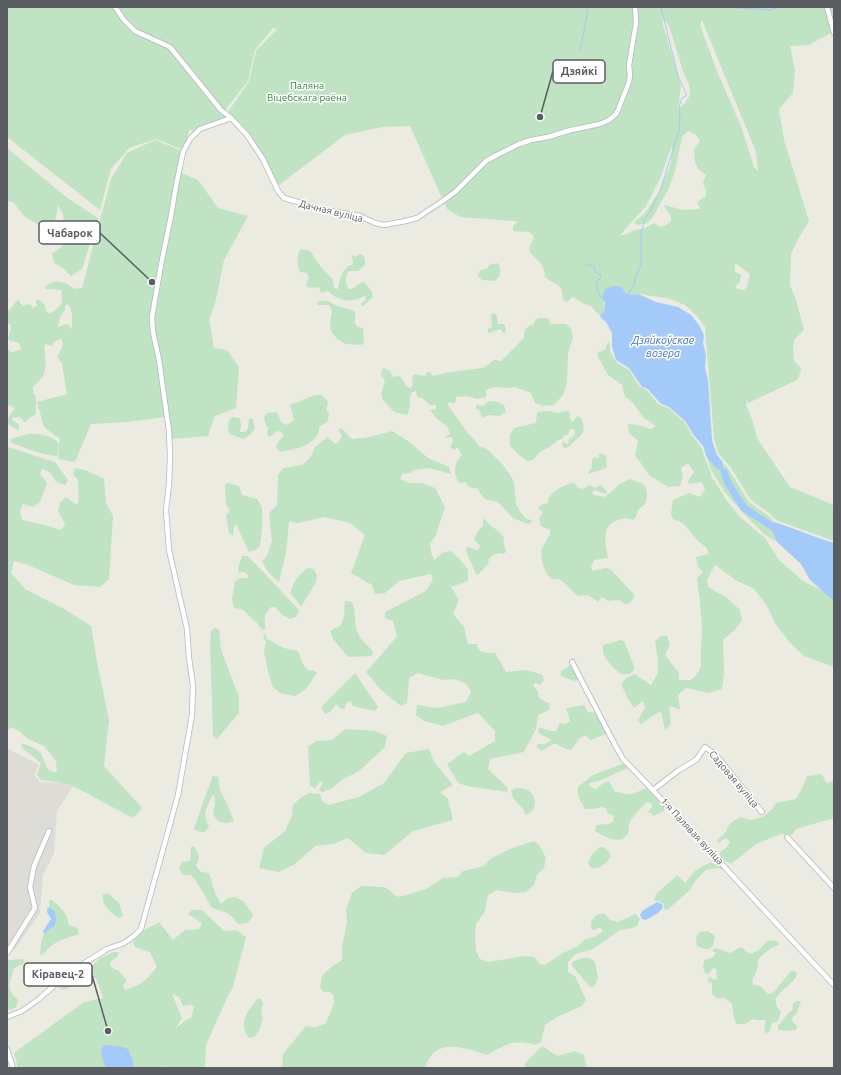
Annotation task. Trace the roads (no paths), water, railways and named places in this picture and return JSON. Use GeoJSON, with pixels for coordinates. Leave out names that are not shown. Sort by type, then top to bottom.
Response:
{"type":"FeatureCollection","features":[{"type":"Feature","properties":{"kind":"street","name":"Дачная вуліца"},"geometry":{"type":"LineString","coordinates":[[115,7],[124,20],[136,30],[170,48],[191,71],[221,110],[247,135],[263,159],[278,191],[284,198],[325,210],[360,216],[375,223],[384,225],[417,218],[455,192],[486,161],[519,144],[600,124],[609,120],[616,114],[629,82],[629,65],[636,23],[635,7]]}},
{"type":"Feature","properties":{"kind":"street"},"geometry":{"type":"LineString","coordinates":[[827,7],[834,33]]}},
{"type":"Feature","properties":{"kind":"street"},"geometry":{"type":"LineString","coordinates":[[7,1017],[22,1011],[39,999],[67,974],[107,949],[124,943],[141,929],[178,795],[192,715],[193,685],[189,658],[188,629],[169,550],[166,510],[169,484],[169,431],[159,360],[153,332],[152,317],[160,265],[183,152],[190,139],[200,129],[231,118]]}},
{"type":"Feature","properties":{"kind":"street","name":"1-я Палявая вуліца"},"geometry":{"type":"LineString","coordinates":[[572,662],[614,745],[623,759],[834,985]]}},
{"type":"Feature","properties":{"kind":"street","name":"Садовая вуліца"},"geometry":{"type":"LineString","coordinates":[[653,790],[679,770],[696,760],[705,747],[716,755],[762,812]]}},
{"type":"Feature","properties":{"kind":"street"},"geometry":{"type":"LineString","coordinates":[[7,954],[36,908],[30,887],[34,866],[49,831]]}},
{"type":"Feature","properties":{"kind":"street"},"geometry":{"type":"LineString","coordinates":[[787,837],[834,888]]}},
{"type":"Feature","properties":{"kind":"street"},"geometry":{"type":"LineString","coordinates":[[7,1049],[13,1068]]}},
{"type":"Feature","properties":{"kind":"water","name":"Дзяйкоўскае возера"},"geometry":{"type":"Polygon","coordinates":[[[615,286],[622,287],[625,293],[632,295],[638,294],[656,302],[678,307],[691,315],[699,325],[704,335],[703,343],[706,355],[705,368],[708,380],[712,440],[717,455],[722,461],[724,472],[717,469],[707,458],[703,446],[685,421],[669,407],[660,403],[648,389],[642,387],[629,368],[616,360],[612,347],[612,333],[600,315],[604,312],[605,303],[602,298],[605,290],[615,286]]]}},
{"type":"Feature","properties":{"kind":"water"},"geometry":{"type":"Polygon","coordinates":[[[774,522],[834,543],[834,601],[810,580],[801,564],[777,542],[769,524],[774,522]]]}},
{"type":"Feature","properties":{"kind":"water"},"geometry":{"type":"Polygon","coordinates":[[[657,902],[662,904],[663,908],[658,913],[646,920],[642,919],[640,915],[642,911],[657,902]]]}},
{"type":"Feature","properties":{"kind":"water"},"geometry":{"type":"Polygon","coordinates":[[[49,907],[55,911],[56,922],[51,929],[44,934],[43,931],[51,919],[47,912],[49,907]]]}},
{"type":"Feature","properties":{"kind":"water"},"geometry":{"type":"Polygon","coordinates":[[[103,1045],[124,1047],[129,1050],[135,1068],[106,1068],[101,1054],[103,1045]]]}},
{"type":"Feature","properties":{"kind":"waterway"},"geometry":{"type":"LineString","coordinates":[[580,52],[587,7]]}},
{"type":"Feature","properties":{"kind":"waterway"},"geometry":{"type":"LineString","coordinates":[[628,294],[633,287],[641,264],[641,233],[645,219],[661,188],[679,131],[679,107],[682,98],[686,96],[678,76],[661,7]]}},
{"type":"Feature","properties":{"kind":"waterway"},"geometry":{"type":"LineString","coordinates":[[724,7],[772,10],[778,7]]}},
{"type":"Feature","properties":{"kind":"waterway"},"geometry":{"type":"LineString","coordinates":[[586,265],[591,265],[594,267],[594,270],[601,276],[596,283],[602,298]]}},
{"type":"Feature","properties":{"kind":"waterway"},"geometry":{"type":"LineString","coordinates":[[724,472],[728,483],[744,508],[776,529]]}},
{"type":"Feature","properties":{"kind":"place","name":"Дзяйкі"},"geometry":{"type":"Point","coordinates":[540,117]}},
{"type":"Feature","properties":{"kind":"place","name":"Чабарок"},"geometry":{"type":"Point","coordinates":[152,282]}},
{"type":"Feature","properties":{"kind":"place","name":"Кіравец-2"},"geometry":{"type":"Point","coordinates":[108,1031]}},
{"type":"Feature","properties":{"kind":"park label","name":"Паляна Віцебскага раёна"},"geometry":{"type":"Point","coordinates":[307,90]}}]}
